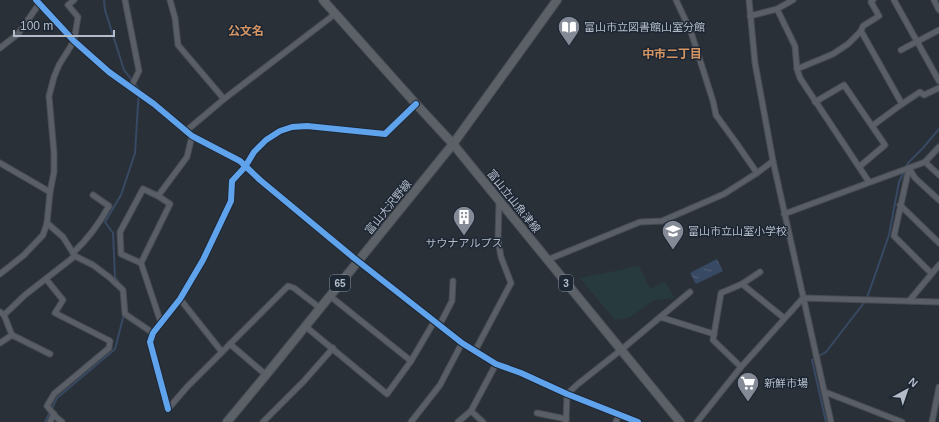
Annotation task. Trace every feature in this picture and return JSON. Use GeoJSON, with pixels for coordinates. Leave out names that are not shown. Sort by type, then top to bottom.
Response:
{"type":"FeatureCollection","features":[{"type":"Feature","properties":{"kind":"main road","name":"富山立山魚津線"},"geometry":{"type":"LineString","coordinates":[[323,0],[453,144],[680,422]]}},
{"type":"Feature","properties":{"kind":"main road","name":"富山大沢野線"},"geometry":{"type":"LineString","coordinates":[[227,422],[453,144],[557,0]]}},
{"type":"Feature","properties":{"kind":"street"},"geometry":{"type":"LineString","coordinates":[[0,274],[24,255],[43,235],[47,223],[50,192],[54,172],[54,153],[48,96],[59,65],[74,41],[78,17],[68,5],[74,0]]}},
{"type":"Feature","properties":{"kind":"street"},"geometry":{"type":"LineString","coordinates":[[125,0],[139,71],[131,88]]}},
{"type":"Feature","properties":{"kind":"street"},"geometry":{"type":"LineString","coordinates":[[170,0],[175,18],[178,45],[224,99]]}},
{"type":"Feature","properties":{"kind":"street"},"geometry":{"type":"LineString","coordinates":[[676,0],[691,32],[716,115],[757,174]]}},
{"type":"Feature","properties":{"kind":"street"},"geometry":{"type":"LineString","coordinates":[[749,0],[756,63],[773,162],[831,422]]}},
{"type":"Feature","properties":{"kind":"street"},"geometry":{"type":"LineString","coordinates":[[750,16],[777,9],[793,0]]}},
{"type":"Feature","properties":{"kind":"street"},"geometry":{"type":"LineString","coordinates":[[797,69],[833,54],[848,44],[861,31],[863,26],[879,16],[871,2],[873,0]]}},
{"type":"Feature","properties":{"kind":"street"},"geometry":{"type":"LineString","coordinates":[[894,0],[939,81]]}},
{"type":"Feature","properties":{"kind":"street"},"geometry":{"type":"LineString","coordinates":[[934,0],[939,10]]}},
{"type":"Feature","properties":{"kind":"street"},"geometry":{"type":"LineString","coordinates":[[0,48],[18,34],[37,2],[74,41],[109,72],[154,104],[192,136],[240,161],[245,167],[359,261],[462,343],[496,364],[638,422]]}},
{"type":"Feature","properties":{"kind":"street"},"geometry":{"type":"LineString","coordinates":[[777,9],[795,46],[797,69],[800,78],[869,182]]}},
{"type":"Feature","properties":{"kind":"street"},"geometry":{"type":"LineString","coordinates":[[186,131],[224,99],[335,14]]}},
{"type":"Feature","properties":{"kind":"street"},"geometry":{"type":"LineString","coordinates":[[901,50],[939,30]]}},
{"type":"Feature","properties":{"kind":"street"},"geometry":{"type":"LineString","coordinates":[[861,31],[902,104]]}},
{"type":"Feature","properties":{"kind":"street"},"geometry":{"type":"LineString","coordinates":[[816,102],[844,85],[885,145],[859,167]]}},
{"type":"Feature","properties":{"kind":"street"},"geometry":{"type":"LineString","coordinates":[[872,126],[920,92],[924,95],[939,88]]}},
{"type":"Feature","properties":{"kind":"street"},"geometry":{"type":"LineString","coordinates":[[320,308],[294,288],[288,286],[187,387],[168,409],[150,342],[153,333],[180,299],[203,260],[231,201],[232,181],[245,167],[254,152],[266,140],[280,131],[292,127],[307,126],[385,134],[416,104]]}},
{"type":"Feature","properties":{"kind":"street"},"geometry":{"type":"LineString","coordinates":[[158,196],[187,157],[192,136]]}},
{"type":"Feature","properties":{"kind":"street"},"geometry":{"type":"LineString","coordinates":[[784,214],[925,162],[939,147]]}},
{"type":"Feature","properties":{"kind":"street"},"geometry":{"type":"LineString","coordinates":[[547,260],[640,222],[662,220],[724,194],[757,174],[773,162]]}},
{"type":"Feature","properties":{"kind":"street"},"geometry":{"type":"LineString","coordinates":[[925,162],[939,175]]}},
{"type":"Feature","properties":{"kind":"street"},"geometry":{"type":"LineString","coordinates":[[0,163],[50,192]]}},
{"type":"Feature","properties":{"kind":"street"},"geometry":{"type":"LineString","coordinates":[[908,168],[915,178],[939,200]]}},
{"type":"Feature","properties":{"kind":"street"},"geometry":{"type":"LineString","coordinates":[[908,168],[894,236],[932,273]]}},
{"type":"Feature","properties":{"kind":"street"},"geometry":{"type":"LineString","coordinates":[[141,263],[121,254],[120,232],[143,189],[170,204],[141,263],[161,323]]}},
{"type":"Feature","properties":{"kind":"street"},"geometry":{"type":"LineString","coordinates":[[50,354],[12,335],[2,314],[46,279],[84,244],[101,221],[109,206],[93,195]]}},
{"type":"Feature","properties":{"kind":"street"},"geometry":{"type":"LineString","coordinates":[[475,351],[511,283],[501,257],[498,240],[499,200]]}},
{"type":"Feature","properties":{"kind":"street"},"geometry":{"type":"LineString","coordinates":[[900,205],[939,243]]}},
{"type":"Feature","properties":{"kind":"street"},"geometry":{"type":"LineString","coordinates":[[47,223],[63,236],[74,254],[109,277],[123,290],[126,314],[153,333]]}},
{"type":"Feature","properties":{"kind":"street"},"geometry":{"type":"LineString","coordinates":[[909,301],[939,265]]}},
{"type":"Feature","properties":{"kind":"street"},"geometry":{"type":"LineString","coordinates":[[741,367],[713,340],[721,293],[742,284],[760,272]]}},
{"type":"Feature","properties":{"kind":"street"},"geometry":{"type":"LineString","coordinates":[[46,279],[63,300],[55,313],[110,341],[109,348],[54,394],[47,406],[62,422]]}},
{"type":"Feature","properties":{"kind":"street"},"geometry":{"type":"LineString","coordinates":[[439,326],[452,301],[453,281]]}},
{"type":"Feature","properties":{"kind":"street"},"geometry":{"type":"LineString","coordinates":[[742,284],[784,318]]}},
{"type":"Feature","properties":{"kind":"street"},"geometry":{"type":"LineString","coordinates":[[537,413],[566,420],[567,394],[690,292]]}},
{"type":"Feature","properties":{"kind":"street"},"geometry":{"type":"LineString","coordinates":[[330,296],[411,361]]}},
{"type":"Feature","properties":{"kind":"street"},"geometry":{"type":"LineString","coordinates":[[696,422],[741,367],[803,298],[939,302]]}},
{"type":"Feature","properties":{"kind":"street"},"geometry":{"type":"LineString","coordinates":[[180,299],[222,352]]}},
{"type":"Feature","properties":{"kind":"street"},"geometry":{"type":"LineString","coordinates":[[660,317],[714,334]]}},
{"type":"Feature","properties":{"kind":"street"},"geometry":{"type":"LineString","coordinates":[[305,326],[387,394],[411,361],[434,322]]}},
{"type":"Feature","properties":{"kind":"street"},"geometry":{"type":"LineString","coordinates":[[0,343],[12,335]]}},
{"type":"Feature","properties":{"kind":"street"},"geometry":{"type":"LineString","coordinates":[[411,422],[440,385],[462,343]]}},
{"type":"Feature","properties":{"kind":"street"},"geometry":{"type":"LineString","coordinates":[[230,344],[266,375]]}},
{"type":"Feature","properties":{"kind":"street"},"geometry":{"type":"LineString","coordinates":[[263,422],[304,381],[333,348]]}},
{"type":"Feature","properties":{"kind":"street"},"geometry":{"type":"LineString","coordinates":[[458,422],[471,411],[496,364]]}},
{"type":"Feature","properties":{"kind":"street"},"geometry":{"type":"LineString","coordinates":[[935,419],[939,387]]}},
{"type":"Feature","properties":{"kind":"street"},"geometry":{"type":"LineString","coordinates":[[825,392],[902,422]]}},
{"type":"Feature","properties":{"kind":"street"},"geometry":{"type":"LineString","coordinates":[[471,411],[483,422]]}},
{"type":"Feature","properties":{"kind":"street"},"geometry":{"type":"LineString","coordinates":[[50,422],[54,414]]}},
{"type":"Feature","properties":{"kind":"street"},"geometry":{"type":"LineString","coordinates":[[616,422],[619,414]]}},
{"type":"Feature","properties":{"kind":"green space"},"geometry":{"type":"Polygon","coordinates":[[[639,266],[650,289],[665,282],[675,298],[654,300],[629,318],[615,320],[580,278],[639,266]]]}},
{"type":"Feature","properties":{"kind":"water"},"geometry":{"type":"Polygon","coordinates":[[[717,259],[723,271],[696,284],[690,273],[717,259]]]}},
{"type":"Feature","properties":{"kind":"waterway"},"geometry":{"type":"LineString","coordinates":[[104,0],[105,10],[124,70],[139,89],[135,153],[121,195],[105,222],[113,233],[115,277],[120,284]]}},
{"type":"Feature","properties":{"kind":"waterway"},"geometry":{"type":"LineString","coordinates":[[905,168],[939,129]]}},
{"type":"Feature","properties":{"kind":"waterway"},"geometry":{"type":"LineString","coordinates":[[826,422],[812,360],[826,352],[863,304],[868,295],[889,235],[899,182],[904,172]]}},
{"type":"Feature","properties":{"kind":"waterway"},"geometry":{"type":"LineString","coordinates":[[45,422],[57,398],[115,349],[124,314]]}},
{"type":"Feature","properties":{"kind":"cycle path"},"geometry":{"type":"LineString","coordinates":[[36,0],[74,41],[109,72],[154,104],[192,136],[240,161],[260,180],[354,258],[462,343],[496,364],[638,422]]}},
{"type":"Feature","properties":{"kind":"cycle path"},"geometry":{"type":"LineString","coordinates":[[168,409],[150,342],[153,333],[180,299],[203,260],[231,201],[232,181],[245,167],[254,152],[266,140],[280,131],[292,127],[307,126],[385,134],[416,104]]}},
{"type":"Feature","properties":{"kind":"place","name":"富山市立図書館山室分館"},"geometry":{"type":"Point","coordinates":[569,46]}},
{"type":"Feature","properties":{"kind":"place","name":"サウナアルプス"},"geometry":{"type":"Point","coordinates":[464,236]}},
{"type":"Feature","properties":{"kind":"place","name":"富山市立山室小学校"},"geometry":{"type":"Point","coordinates":[673,250]}},
{"type":"Feature","properties":{"kind":"place","name":"新鮮市場"},"geometry":{"type":"Point","coordinates":[748,402]}},
{"type":"Feature","properties":{"kind":"district","name":"公文名"},"geometry":{"type":"Point","coordinates":[246,31]}},
{"type":"Feature","properties":{"kind":"district","name":"中市二丁目"},"geometry":{"type":"Point","coordinates":[672,54]}}]}
